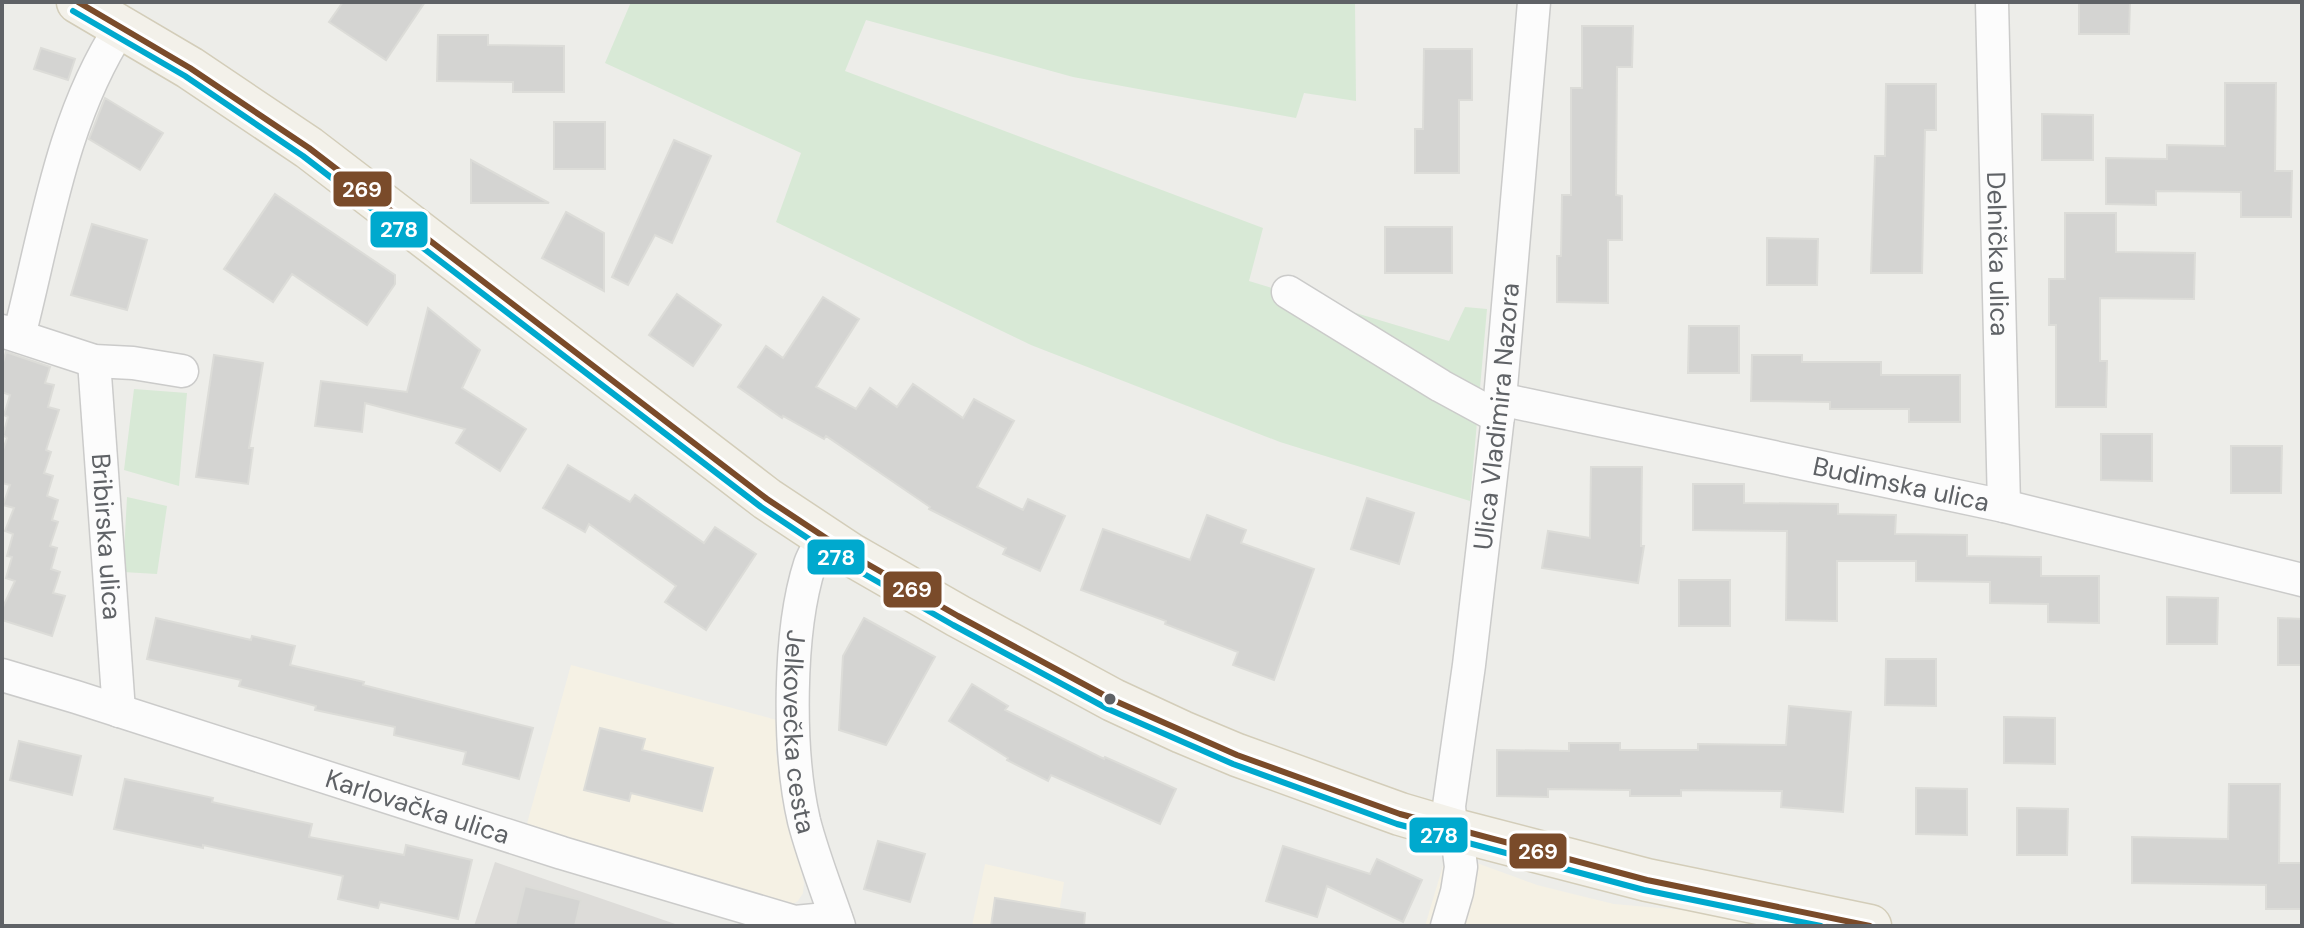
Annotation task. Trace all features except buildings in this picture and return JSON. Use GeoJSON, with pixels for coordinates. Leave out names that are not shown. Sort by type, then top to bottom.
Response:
{"type":"FeatureCollection","features":[{"type":"Feature","properties":{"kind":"main road"},"geometry":{"type":"LineString","coordinates":[[78,2],[237,98],[309,148],[751,488],[824,537],[958,616],[1146,717],[1301,779],[1451,829],[1647,880],[1763,916],[1870,926]]}},
{"type":"Feature","properties":{"kind":"street","name":"Ulica Vladimira Nazora"},"geometry":{"type":"LineString","coordinates":[[1447,926],[1461,867],[1451,829],[1450,791],[1469,665],[1499,408],[1534,2]]}},
{"type":"Feature","properties":{"kind":"street","name":"Delnička ulica"},"geometry":{"type":"LineString","coordinates":[[1992,2],[2004,506]]}},
{"type":"Feature","properties":{"kind":"street"},"geometry":{"type":"LineString","coordinates":[[121,27],[102,56],[60,165],[11,334],[94,361],[133,363],[182,371]]}},
{"type":"Feature","properties":{"kind":"street","name":"Budimska ulica"},"geometry":{"type":"LineString","coordinates":[[1288,292],[1441,386],[1499,408],[2004,506],[2302,580]]}},
{"type":"Feature","properties":{"kind":"street","name":"Bribirska ulica"},"geometry":{"type":"LineString","coordinates":[[94,361],[119,711]]}},
{"type":"Feature","properties":{"kind":"street","name":"Jelkovečka cesta"},"geometry":{"type":"LineString","coordinates":[[824,537],[810,565],[800,609],[793,716],[795,766],[804,821],[837,922]]}},
{"type":"Feature","properties":{"kind":"street","name":"Karlovačka ulica"},"geometry":{"type":"LineString","coordinates":[[2,675],[562,853],[781,918],[795,922],[837,922]]}},
{"type":"Feature","properties":{"kind":"shaded area"},"geometry":{"type":"Polygon","coordinates":[[[571,665],[777,720],[776,754],[804,883],[798,901],[791,905],[526,827],[571,665]]]}},
{"type":"Feature","properties":{"kind":"shaded area"},"geometry":{"type":"Polygon","coordinates":[[[1447,852],[1537,885],[1614,904],[1693,911],[1763,926],[1425,926],[1447,852]]]}},
{"type":"Feature","properties":{"kind":"shaded area"},"geometry":{"type":"Polygon","coordinates":[[[495,862],[681,926],[474,926],[495,862]]]}},
{"type":"Feature","properties":{"kind":"shaded area"},"geometry":{"type":"Polygon","coordinates":[[[985,864],[1064,882],[1057,926],[972,926],[985,864]]]}},
{"type":"Feature","properties":{"kind":"green space"},"geometry":{"type":"Polygon","coordinates":[[[631,2],[1355,2],[1356,101],[1304,93],[1296,118],[1073,77],[866,20],[845,71],[1263,228],[1249,281],[1449,341],[1465,307],[1487,309],[1470,501],[1280,442],[1031,345],[776,222],[801,153],[605,63],[631,2]]]}},
{"type":"Feature","properties":{"kind":"green space"},"geometry":{"type":"Polygon","coordinates":[[[134,389],[187,393],[179,486],[124,470],[134,389]]]}},
{"type":"Feature","properties":{"kind":"green space"},"geometry":{"type":"Polygon","coordinates":[[[127,497],[167,506],[157,574],[123,572],[127,497]]]}},
{"type":"Feature","properties":{"kind":"transit line","name":"269"},"geometry":{"type":"LineString","coordinates":[[78,2],[190,68],[309,148],[767,499],[850,554],[1113,700],[1237,755],[1400,814],[1647,880],[1870,926]]}},
{"type":"Feature","properties":{"kind":"transit line","name":"278"},"geometry":{"type":"LineString","coordinates":[[73,11],[185,76],[303,156],[761,507],[845,563],[1108,709],[1233,764],[1397,824],[1644,890],[1821,926]]}}]}
